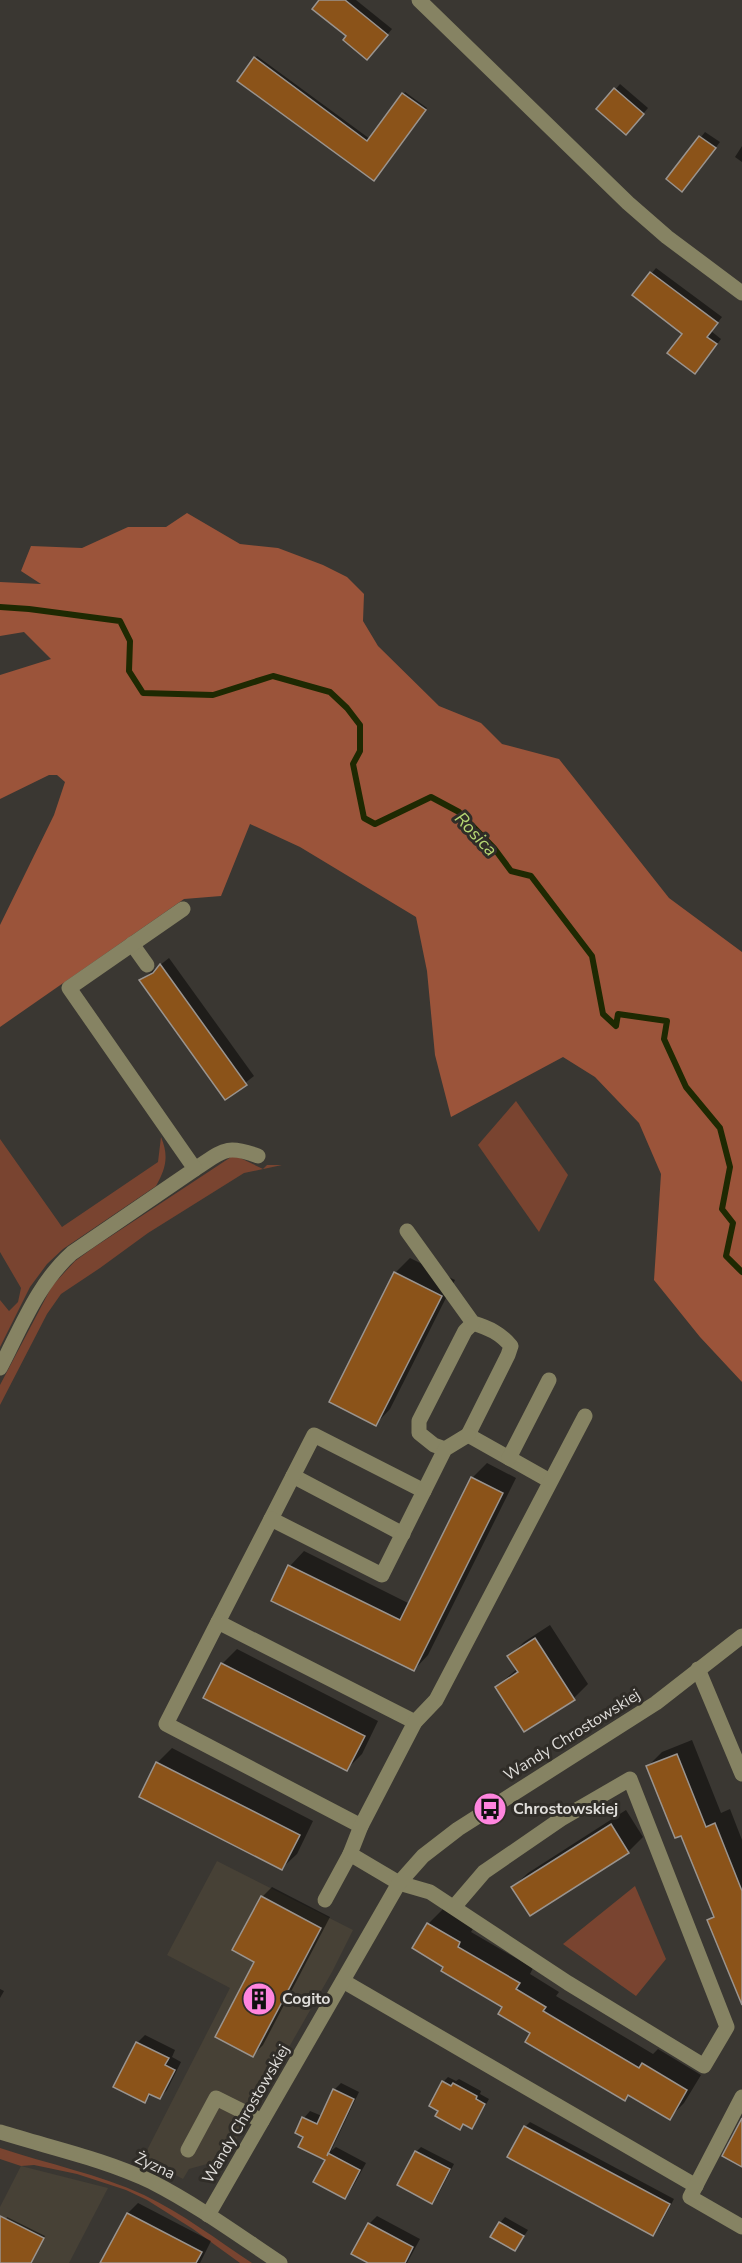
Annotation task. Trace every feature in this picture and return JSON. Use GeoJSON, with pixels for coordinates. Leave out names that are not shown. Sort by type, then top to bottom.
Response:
{"type":"FeatureCollection","features":[{"type":"Feature","properties":{"kind":"street"},"geometry":{"type":"LineString","coordinates":[[420,0],[628,203],[667,237],[742,293]]}},
{"type":"Feature","properties":{"kind":"street"},"geometry":{"type":"LineString","coordinates":[[183,909],[69,988],[195,1169]]}},
{"type":"Feature","properties":{"kind":"street"},"geometry":{"type":"LineString","coordinates":[[132,944],[147,965]]}},
{"type":"Feature","properties":{"kind":"street"},"geometry":{"type":"LineString","coordinates":[[0,1368],[30,1309],[57,1266],[72,1252],[228,1149],[258,1156]]}},
{"type":"Feature","properties":{"kind":"street"},"geometry":{"type":"LineString","coordinates":[[271,1519],[382,1575],[445,1449],[468,1435],[508,1355],[511,1346],[491,1328],[473,1323],[407,1231]]}},
{"type":"Feature","properties":{"kind":"street"},"geometry":{"type":"LineString","coordinates":[[445,1449],[434,1445],[419,1433],[419,1420],[465,1331],[473,1323]]}},
{"type":"Feature","properties":{"kind":"street"},"geometry":{"type":"LineString","coordinates":[[509,1458],[549,1380]]}},
{"type":"Feature","properties":{"kind":"street"},"geometry":{"type":"LineString","coordinates":[[325,1899],[350,1854],[361,1826],[415,1722],[436,1700],[585,1416]]}},
{"type":"Feature","properties":{"kind":"street"},"geometry":{"type":"LineString","coordinates":[[361,1826],[166,1724],[314,1435],[424,1491]]}},
{"type":"Feature","properties":{"kind":"street"},"geometry":{"type":"LineString","coordinates":[[468,1435],[550,1481]]}},
{"type":"Feature","properties":{"kind":"street"},"geometry":{"type":"LineString","coordinates":[[293,1476],[403,1534]]}},
{"type":"Feature","properties":{"kind":"street"},"geometry":{"type":"LineString","coordinates":[[218,1622],[415,1722]]}},
{"type":"Feature","properties":{"kind":"street","name":"Wandy Chrostowskiej"},"geometry":{"type":"LineString","coordinates":[[208,2215],[399,1883],[423,1856],[458,1829],[656,1703],[742,1636]]}},
{"type":"Feature","properties":{"kind":"street"},"geometry":{"type":"LineString","coordinates":[[699,1670],[742,1774]]}},
{"type":"Feature","properties":{"kind":"street"},"geometry":{"type":"LineString","coordinates":[[350,1854],[399,1883],[430,1892],[568,1983],[704,2066],[727,2027],[630,1779],[561,1819],[484,1872],[454,1907]]}},
{"type":"Feature","properties":{"kind":"street"},"geometry":{"type":"LineString","coordinates":[[343,1981],[696,2186]]}},
{"type":"Feature","properties":{"kind":"street"},"geometry":{"type":"LineString","coordinates":[[742,2097],[690,2197],[742,2227]]}},
{"type":"Feature","properties":{"kind":"street"},"geometry":{"type":"LineString","coordinates":[[188,2150],[216,2098],[262,2121]]}},
{"type":"Feature","properties":{"kind":"street","name":"Żyzna"},"geometry":{"type":"LineString","coordinates":[[0,2132],[78,2155],[137,2176],[208,2215],[280,2263]]}},
{"type":"Feature","properties":{"kind":"shaded area"},"geometry":{"type":"Polygon","coordinates":[[[187,513],[240,544],[278,548],[347,577],[364,594],[363,621],[378,646],[439,706],[481,723],[502,744],[559,759],[669,898],[742,952],[742,1382],[700,1337],[654,1280],[661,1174],[639,1123],[595,1077],[563,1057],[451,1117],[435,1055],[427,971],[416,917],[300,847],[250,824],[221,896],[184,899],[0,1027],[0,925],[54,815],[65,782],[57,775],[49,775],[0,799],[0,675],[51,659],[24,632],[0,636],[0,582],[41,584],[21,571],[31,546],[82,548],[128,527],[166,527],[187,513]]]}},
{"type":"Feature","properties":{"kind":"shaded area"},"geometry":{"type":"Polygon","coordinates":[[[516,1101],[568,1175],[539,1232],[478,1145],[516,1101]]]}},
{"type":"Feature","properties":{"kind":"shaded area"},"geometry":{"type":"Polygon","coordinates":[[[161,1137],[165,1150],[165,1162],[156,1186],[63,1249],[47,1264],[30,1287],[0,1347],[0,1300],[9,1311],[18,1302],[21,1288],[0,1252],[0,1139],[62,1227],[158,1162],[161,1137]]]}},
{"type":"Feature","properties":{"kind":"shaded area"},"geometry":{"type":"Polygon","coordinates":[[[234,1155],[263,1169],[244,1173],[148,1233],[61,1294],[47,1314],[0,1405],[0,1385],[52,1286],[75,1261],[234,1155]]]}},
{"type":"Feature","properties":{"kind":"shaded area"},"geometry":{"type":"Polygon","coordinates":[[[267,1165],[282,1165],[263,1169],[267,1165]]]}},
{"type":"Feature","properties":{"kind":"shaded area"},"geometry":{"type":"Polygon","coordinates":[[[217,1861],[353,1930],[332,1972],[225,2159],[189,2169],[183,2179],[143,2158],[230,1988],[167,1955],[217,1861]]]}},
{"type":"Feature","properties":{"kind":"shaded area"},"geometry":{"type":"Polygon","coordinates":[[[635,1886],[666,1959],[636,1996],[563,1944],[635,1886]]]}},
{"type":"Feature","properties":{"kind":"shaded area"},"geometry":{"type":"Polygon","coordinates":[[[0,2148],[91,2175],[144,2195],[186,2218],[252,2263],[240,2263],[193,2229],[147,2200],[126,2190],[77,2174],[34,2165],[21,2166],[0,2159],[0,2148]]]}},
{"type":"Feature","properties":{"kind":"shaded area"},"geometry":{"type":"Polygon","coordinates":[[[21,2166],[108,2188],[69,2263],[0,2263],[0,2207],[21,2166]]]}},
{"type":"Feature","properties":{"kind":"building"},"geometry":{"type":"Polygon","coordinates":[[[319,0],[345,0],[388,35],[367,60],[343,40],[346,36],[312,9],[319,0]]]}},
{"type":"Feature","properties":{"kind":"building"},"geometry":{"type":"Polygon","coordinates":[[[254,57],[367,141],[402,93],[426,110],[374,181],[237,81],[254,57]]]}},
{"type":"Feature","properties":{"kind":"building"},"geometry":{"type":"Polygon","coordinates":[[[614,88],[644,114],[626,135],[596,109],[614,88]]]}},
{"type":"Feature","properties":{"kind":"building"},"geometry":{"type":"Polygon","coordinates":[[[699,136],[716,148],[682,192],[666,179],[699,136]]]}},
{"type":"Feature","properties":{"kind":"building"},"geometry":{"type":"Polygon","coordinates":[[[650,272],[718,323],[707,337],[717,344],[695,374],[667,353],[682,334],[632,295],[650,272]]]}},
{"type":"Feature","properties":{"kind":"building"},"geometry":{"type":"Polygon","coordinates":[[[160,964],[247,1085],[225,1100],[139,980],[153,973],[160,964]]]}},
{"type":"Feature","properties":{"kind":"building"},"geometry":{"type":"Polygon","coordinates":[[[394,1272],[442,1296],[376,1426],[329,1402],[394,1272]]]}},
{"type":"Feature","properties":{"kind":"building"},"geometry":{"type":"Polygon","coordinates":[[[471,1477],[503,1493],[414,1671],[271,1601],[288,1565],[400,1620],[471,1477]]]}},
{"type":"Feature","properties":{"kind":"building"},"geometry":{"type":"Polygon","coordinates":[[[535,1638],[575,1700],[524,1732],[495,1687],[518,1672],[507,1656],[535,1638]]]}},
{"type":"Feature","properties":{"kind":"building"},"geometry":{"type":"Polygon","coordinates":[[[221,1663],[365,1736],[347,1771],[203,1698],[221,1663]]]}},
{"type":"Feature","properties":{"kind":"building"},"geometry":{"type":"Polygon","coordinates":[[[677,1754],[706,1827],[715,1823],[742,1891],[742,2005],[707,1920],[714,1917],[681,1836],[675,1838],[646,1766],[677,1754]]]}},
{"type":"Feature","properties":{"kind":"building"},"geometry":{"type":"Polygon","coordinates":[[[156,1762],[300,1835],[282,1870],[139,1797],[156,1762]]]}},
{"type":"Feature","properties":{"kind":"building"},"geometry":{"type":"Polygon","coordinates":[[[611,1824],[629,1853],[530,1916],[511,1887],[611,1824]]]}},
{"type":"Feature","properties":{"kind":"building","name":"Cogito"},"geometry":{"type":"Polygon","coordinates":[[[261,1896],[321,1928],[253,2057],[215,2037],[254,1962],[232,1950],[261,1896]]]}},
{"type":"Feature","properties":{"kind":"building"},"geometry":{"type":"Polygon","coordinates":[[[427,1923],[460,1942],[458,1947],[520,1983],[516,1989],[546,2007],[543,2011],[639,2068],[642,2063],[687,2090],[670,2120],[628,2095],[625,2101],[525,2042],[530,2033],[498,2014],[502,2007],[441,1971],[443,1967],[412,1948],[427,1923]]]}},
{"type":"Feature","properties":{"kind":"building"},"geometry":{"type":"Polygon","coordinates":[[[136,2042],[169,2058],[165,2065],[175,2070],[160,2099],[149,2094],[145,2103],[113,2087],[136,2042]]]}},
{"type":"Feature","properties":{"kind":"building"},"geometry":{"type":"Polygon","coordinates":[[[442,2081],[451,2086],[453,2083],[477,2096],[476,2099],[485,2104],[472,2129],[463,2124],[460,2130],[435,2116],[438,2111],[429,2106],[442,2081]]]}},
{"type":"Feature","properties":{"kind":"building"},"geometry":{"type":"Polygon","coordinates":[[[333,2089],[354,2099],[328,2153],[360,2170],[345,2199],[313,2182],[325,2160],[298,2147],[303,2137],[295,2133],[302,2117],[317,2124],[333,2089]]]}},
{"type":"Feature","properties":{"kind":"building"},"geometry":{"type":"Polygon","coordinates":[[[742,2118],[742,2167],[722,2156],[742,2118]]]}},
{"type":"Feature","properties":{"kind":"building"},"geometry":{"type":"Polygon","coordinates":[[[524,2126],[670,2204],[653,2236],[507,2157],[524,2126]]]}},
{"type":"Feature","properties":{"kind":"building"},"geometry":{"type":"Polygon","coordinates":[[[415,2151],[450,2169],[432,2204],[397,2185],[415,2151]]]}},
{"type":"Feature","properties":{"kind":"building"},"geometry":{"type":"Polygon","coordinates":[[[127,2213],[202,2252],[196,2263],[100,2263],[127,2213]]]}},
{"type":"Feature","properties":{"kind":"building"},"geometry":{"type":"Polygon","coordinates":[[[0,2216],[44,2238],[31,2263],[0,2263],[0,2216]]]}},
{"type":"Feature","properties":{"kind":"building"},"geometry":{"type":"Polygon","coordinates":[[[499,2222],[524,2236],[515,2251],[490,2237],[499,2222]]]}},
{"type":"Feature","properties":{"kind":"building"},"geometry":{"type":"Polygon","coordinates":[[[368,2223],[413,2247],[405,2263],[368,2263],[351,2254],[368,2223]]]}},
{"type":"Feature","properties":{"kind":"waterway","name":"Rosica"},"geometry":{"type":"LineString","coordinates":[[0,607],[120,621],[130,641],[129,671],[143,693],[213,695],[273,676],[330,692],[347,708],[360,725],[360,751],[353,764],[364,818],[375,824],[431,797],[459,812],[494,848],[511,871],[531,876],[592,956],[603,1014],[616,1026],[618,1014],[667,1021],[664,1039],[686,1087],[720,1128],[730,1167],[722,1209],[733,1223],[726,1256],[742,1272]]}},
{"type":"Feature","properties":{"kind":"place","name":"Chrostowskiej"},"geometry":{"type":"Point","coordinates":[490,1809]}},
{"type":"Feature","properties":{"kind":"place","name":"Cogito"},"geometry":{"type":"Point","coordinates":[259,1999]}}]}
